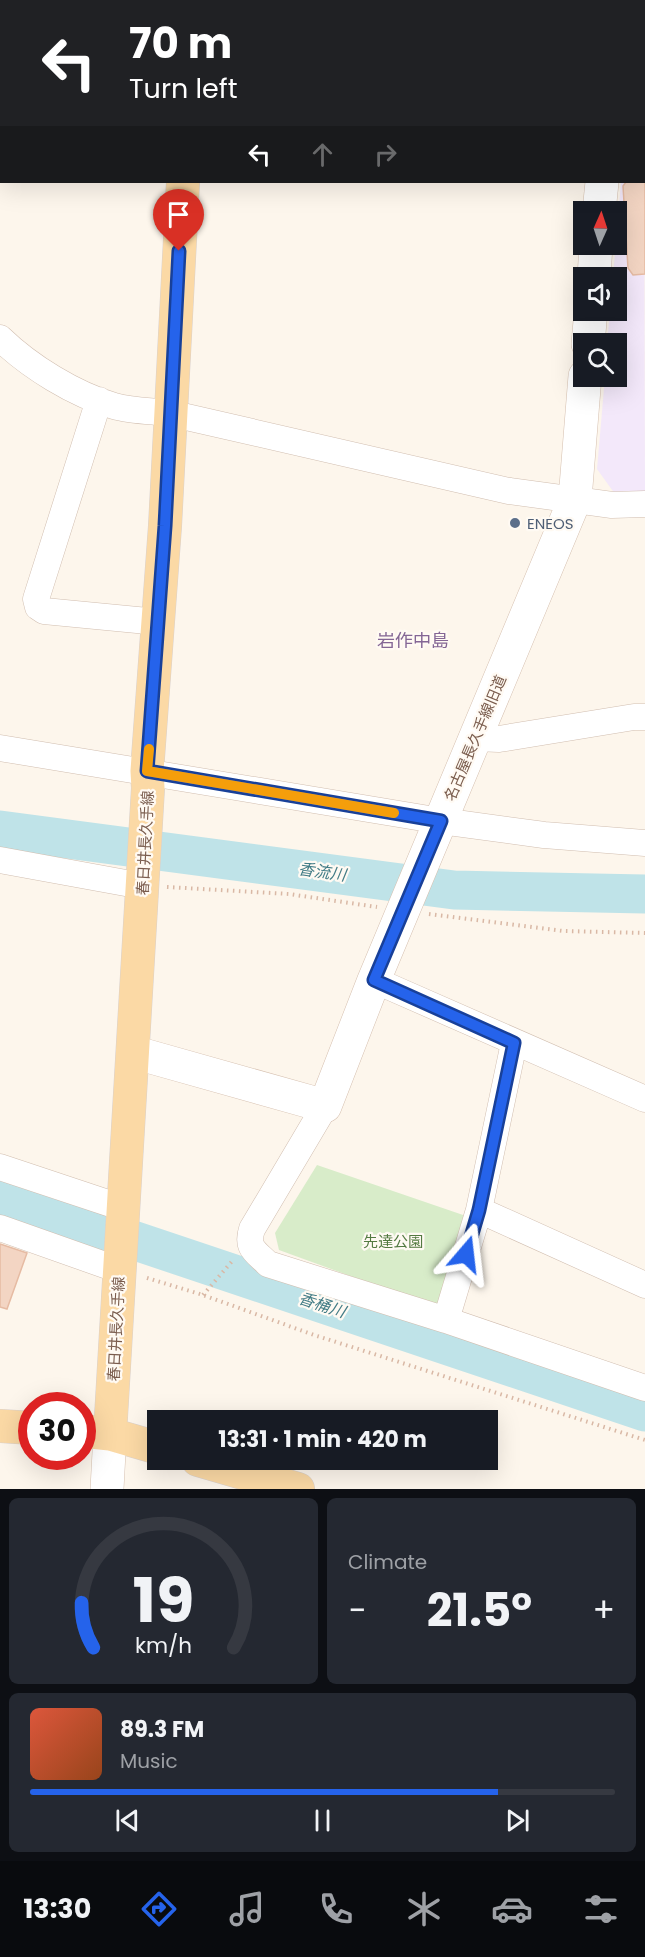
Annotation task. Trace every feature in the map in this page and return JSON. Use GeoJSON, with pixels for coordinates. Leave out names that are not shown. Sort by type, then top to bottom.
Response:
{"type":"FeatureCollection","features":[{"type":"Feature","properties":{"kind":"main road","name":"春日井長久手線"},"geometry":{"type":"LineString","coordinates":[[96,1433],[119,1270],[183,183]]}},
{"type":"Feature","properties":{"kind":"main road"},"geometry":{"type":"LineString","coordinates":[[0,1426],[18,1427]]}},
{"type":"Feature","properties":{"kind":"main road"},"geometry":{"type":"LineString","coordinates":[[96,1433],[147,1445]]}},
{"type":"Feature","properties":{"kind":"main road"},"geometry":{"type":"LineString","coordinates":[[232,1470],[298,1489]]}},
{"type":"Feature","properties":{"kind":"street"},"geometry":{"type":"LineString","coordinates":[[600,201],[602,183]]}},
{"type":"Feature","properties":{"kind":"street"},"geometry":{"type":"LineString","coordinates":[[0,338],[15,352],[58,381],[115,406],[169,413],[509,491],[575,498],[612,505],[645,504]]}},
{"type":"Feature","properties":{"kind":"street","name":"名古屋長久手線旧道"},"geometry":{"type":"LineString","coordinates":[[325,1106],[374,980],[575,498],[584,387]]}},
{"type":"Feature","properties":{"kind":"street"},"geometry":{"type":"LineString","coordinates":[[99,400],[36,599],[38,607],[44,611],[158,622]]}},
{"type":"Feature","properties":{"kind":"street"},"geometry":{"type":"LineString","coordinates":[[476,738],[499,739],[645,717]]}},
{"type":"Feature","properties":{"kind":"street"},"geometry":{"type":"LineString","coordinates":[[0,748],[148,780],[439,825],[645,843]]}},
{"type":"Feature","properties":{"kind":"street"},"geometry":{"type":"LineString","coordinates":[[0,860],[143,879]]}},
{"type":"Feature","properties":{"kind":"street"},"geometry":{"type":"LineString","coordinates":[[374,980],[645,1099]]}},
{"type":"Feature","properties":{"kind":"street"},"geometry":{"type":"LineString","coordinates":[[446,1320],[479,1210],[514,1043]]}},
{"type":"Feature","properties":{"kind":"street"},"geometry":{"type":"LineString","coordinates":[[132,1052],[325,1106],[248,1239],[250,1245],[268,1264],[446,1320],[645,1388]]}},
{"type":"Feature","properties":{"kind":"street"},"geometry":{"type":"LineString","coordinates":[[0,1167],[123,1208]]}},
{"type":"Feature","properties":{"kind":"street"},"geometry":{"type":"LineString","coordinates":[[479,1210],[645,1285]]}},
{"type":"Feature","properties":{"kind":"street"},"geometry":{"type":"LineString","coordinates":[[0,1228],[119,1270]]}},
{"type":"Feature","properties":{"kind":"street"},"geometry":{"type":"LineString","coordinates":[[96,1433],[107,1489]]}},
{"type":"Feature","properties":{"kind":"path"},"geometry":{"type":"LineString","coordinates":[[202,1295],[235,1259]]}},
{"type":"Feature","properties":{"kind":"path"},"geometry":{"type":"LineString","coordinates":[[119,1270],[202,1295],[314,1335],[645,1440]]}},
{"type":"Feature","properties":{"kind":"shaded area"},"geometry":{"type":"Polygon","coordinates":[[[621,183],[644,183],[645,494],[615,494],[597,469],[604,387],[627,387],[627,333],[608,333],[609,321],[627,321],[627,267],[614,267],[615,255],[627,255],[627,201],[619,201],[621,183]]]}},
{"type":"Feature","properties":{"kind":"green space","name":"先達公園"},"geometry":{"type":"Polygon","coordinates":[[[317,1165],[466,1216],[438,1308],[279,1250],[275,1233],[317,1165]]]}},
{"type":"Feature","properties":{"kind":"building"},"geometry":{"type":"Polygon","coordinates":[[[625,183],[645,183],[645,274],[633,275],[628,268],[627,201],[624,201],[623,186],[625,183]]]}},
{"type":"Feature","properties":{"kind":"building"},"geometry":{"type":"Polygon","coordinates":[[[0,1244],[27,1253],[7,1309],[0,1307],[0,1244]]]}},
{"type":"Feature","properties":{"kind":"waterway","name":"香流川"},"geometry":{"type":"LineString","coordinates":[[0,830],[454,890],[645,894]]}},
{"type":"Feature","properties":{"kind":"waterway","name":"香桶川"},"geometry":{"type":"LineString","coordinates":[[0,1198],[82,1223],[645,1412]]}},
{"type":"Feature","properties":{"kind":"slow traffic"},"geometry":{"type":"LineString","coordinates":[[149,749],[147,771],[394,813]]}},
{"type":"Feature","properties":{"kind":"place","name":"ENEOS"},"geometry":{"type":"Point","coordinates":[515,523]}},
{"type":"Feature","properties":{"kind":"district","name":"岩作中島"},"geometry":{"type":"Point","coordinates":[413,640]}},
{"type":"Feature","properties":{"kind":"route"},"geometry":{"type":"LineString","coordinates":[[179,251],[165,526],[147,771],[441,821],[374,980],[514,1043],[479,1210],[466,1254]]}}]}
